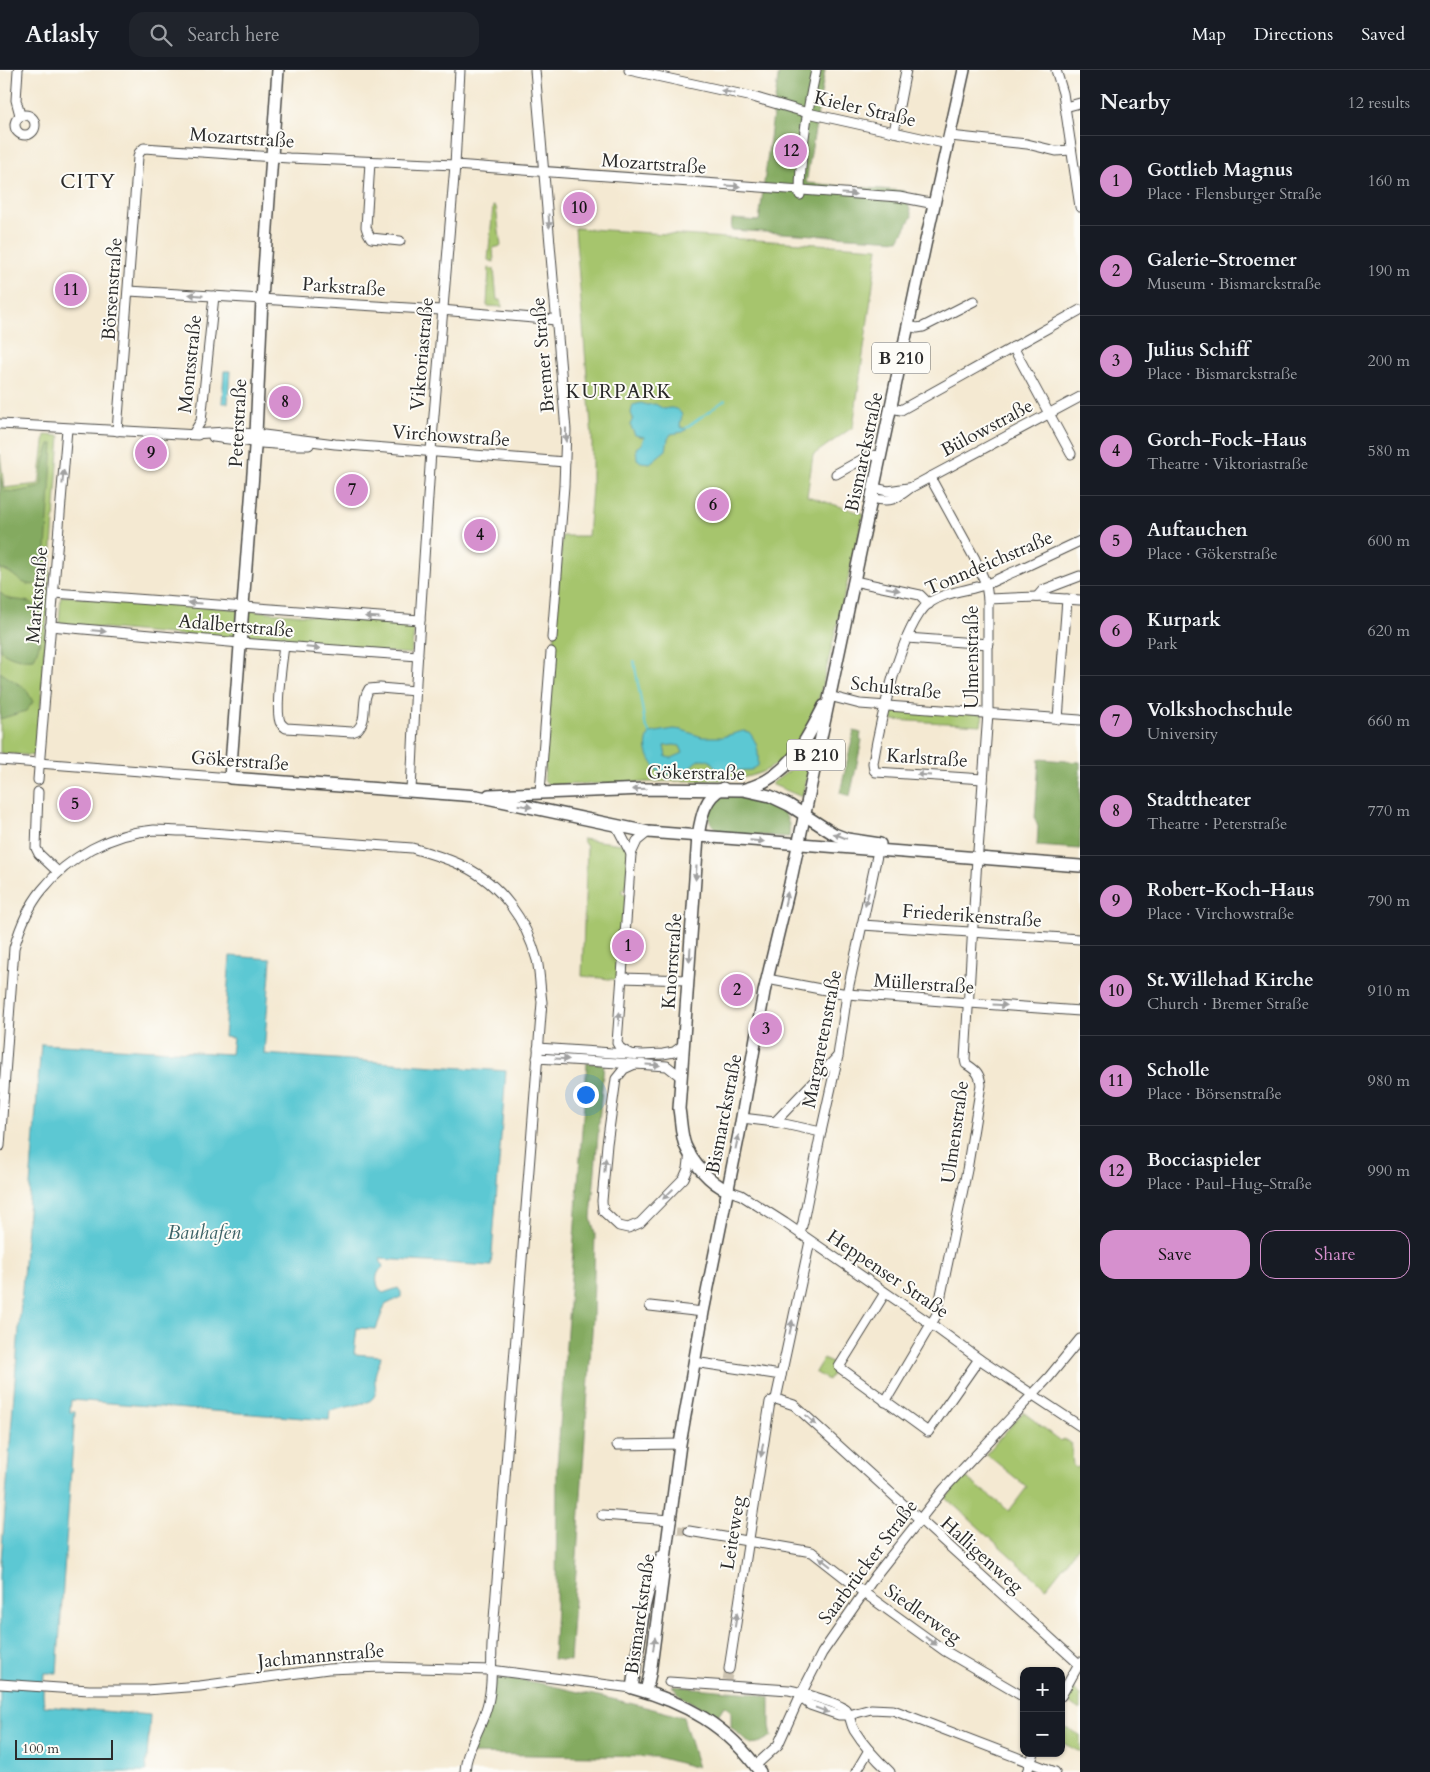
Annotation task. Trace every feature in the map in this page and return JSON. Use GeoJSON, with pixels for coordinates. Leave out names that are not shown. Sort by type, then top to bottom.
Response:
{"type":"FeatureCollection","features":[{"type":"Feature","properties":{"kind":"main road","name":"Peterstraße"},"geometry":{"type":"LineString","coordinates":[[230,778],[256,438],[262,299],[278,70]]}},
{"type":"Feature","properties":{"kind":"main road","name":"Bismarckstraße"},"geometry":{"type":"LineString","coordinates":[[632,1688],[647,1595],[673,1526],[680,1444],[702,1312],[742,1118],[767,979],[964,70]]}},
{"type":"Feature","properties":{"kind":"main road","name":"Bismarckstraße"},"geometry":{"type":"LineString","coordinates":[[743,790],[766,780],[788,765],[810,731],[829,696]]}},
{"type":"Feature","properties":{"kind":"main road","name":"Gökerstraße"},"geometry":{"type":"LineString","coordinates":[[230,778],[478,796],[546,809],[617,827],[648,832],[878,851],[1080,858]]}},
{"type":"Feature","properties":{"kind":"main road","name":"Gökerstraße"},"geometry":{"type":"LineString","coordinates":[[478,796],[540,792],[723,788],[743,790],[770,796],[804,814],[834,834],[847,839],[1080,866]]}},
{"type":"Feature","properties":{"kind":"main road","name":"Knorrstraße"},"geometry":{"type":"LineString","coordinates":[[687,1148],[679,1109],[698,836],[704,809],[712,795],[723,788]]}},
{"type":"Feature","properties":{"kind":"main road"},"geometry":{"type":"LineString","coordinates":[[704,809],[706,823],[717,838]]}},
{"type":"Feature","properties":{"kind":"main road"},"geometry":{"type":"LineString","coordinates":[[792,870],[807,853],[826,847]]}},
{"type":"Feature","properties":{"kind":"main road","name":"Heppenser Straße"},"geometry":{"type":"LineString","coordinates":[[687,1148],[706,1175],[716,1184],[727,1190]]}},
{"type":"Feature","properties":{"kind":"main road","name":"Bismarckstraße"},"geometry":{"type":"LineString","coordinates":[[644,1691],[650,1679],[668,1542]]}},
{"type":"Feature","properties":{"kind":"main road"},"geometry":{"type":"LineString","coordinates":[[650,1679],[652,1689],[660,1696]]}},
{"type":"Feature","properties":{"kind":"main road","name":"Jachmannstraße"},"geometry":{"type":"LineString","coordinates":[[632,1688],[660,1696],[687,1707],[710,1721],[731,1740],[757,1769]]}},
{"type":"Feature","properties":{"kind":"street"},"geometry":{"type":"LineString","coordinates":[[18,70],[16,100],[20,115]]}},
{"type":"Feature","properties":{"kind":"street","name":"Viktoriastraße"},"geometry":{"type":"LineString","coordinates":[[410,791],[431,451],[455,165],[460,70]]}},
{"type":"Feature","properties":{"kind":"street","name":"Bremer Straße"},"geometry":{"type":"LineString","coordinates":[[535,70],[566,430],[552,638]]}},
{"type":"Feature","properties":{"kind":"street","name":"Kieler Straße"},"geometry":{"type":"LineString","coordinates":[[629,70],[894,132],[949,140],[1026,144],[1056,151],[1080,141]]}},
{"type":"Feature","properties":{"kind":"street"},"geometry":{"type":"LineString","coordinates":[[800,193],[800,174],[816,70]]}},
{"type":"Feature","properties":{"kind":"street"},"geometry":{"type":"LineString","coordinates":[[894,132],[906,70]]}},
{"type":"Feature","properties":{"kind":"street"},"geometry":{"type":"LineString","coordinates":[[1055,71],[1063,93],[1080,207]]}},
{"type":"Feature","properties":{"kind":"street"},"geometry":{"type":"LineString","coordinates":[[1065,107],[1080,103]]}},
{"type":"Feature","properties":{"kind":"street","name":"Mozartstraße"},"geometry":{"type":"LineString","coordinates":[[142,150],[147,148],[273,157],[455,165],[800,193],[899,197],[935,204]]}},
{"type":"Feature","properties":{"kind":"street","name":"Börsenstraße"},"geometry":{"type":"LineString","coordinates":[[118,431],[138,157],[142,150]]}},
{"type":"Feature","properties":{"kind":"street"},"geometry":{"type":"LineString","coordinates":[[370,162],[366,227],[368,234],[371,238],[400,241]]}},
{"type":"Feature","properties":{"kind":"street","name":"Parkstraße"},"geometry":{"type":"LineString","coordinates":[[129,291],[442,310],[556,320]]}},
{"type":"Feature","properties":{"kind":"street","name":"Montsstraße"},"geometry":{"type":"LineString","coordinates":[[193,434],[201,421],[214,296]]}},
{"type":"Feature","properties":{"kind":"street"},"geometry":{"type":"LineString","coordinates":[[908,326],[923,327],[974,301]]}},
{"type":"Feature","properties":{"kind":"street"},"geometry":{"type":"LineString","coordinates":[[891,408],[901,410],[1080,310]]}},
{"type":"Feature","properties":{"kind":"street"},"geometry":{"type":"LineString","coordinates":[[1013,347],[1071,454]]}},
{"type":"Feature","properties":{"kind":"street","name":"Bülowstraße"},"geometry":{"type":"LineString","coordinates":[[873,493],[910,488],[1080,397]]}},
{"type":"Feature","properties":{"kind":"street","name":"Virchowstraße"},"geometry":{"type":"LineString","coordinates":[[0,424],[67,429],[193,434],[226,432],[256,438],[565,462]]}},
{"type":"Feature","properties":{"kind":"street","name":"Marktstraße"},"geometry":{"type":"LineString","coordinates":[[38,780],[67,429]]}},
{"type":"Feature","properties":{"kind":"street"},"geometry":{"type":"LineString","coordinates":[[836,474],[870,455],[880,456]]}},
{"type":"Feature","properties":{"kind":"street","name":"Ulmenstraße"},"geometry":{"type":"LineString","coordinates":[[885,1402],[937,1314],[968,1170],[981,1085],[980,1076],[966,1064],[965,1059],[988,713],[988,599],[986,584],[930,477]]}},
{"type":"Feature","properties":{"kind":"street","name":"Tonndeichstraße"},"geometry":{"type":"LineString","coordinates":[[884,705],[907,638],[920,615],[929,604],[940,598],[986,584],[1080,541]]}},
{"type":"Feature","properties":{"kind":"street"},"geometry":{"type":"LineString","coordinates":[[1037,597],[1043,590],[1080,576]]}},
{"type":"Feature","properties":{"kind":"street"},"geometry":{"type":"LineString","coordinates":[[854,581],[920,595],[929,604]]}},
{"type":"Feature","properties":{"kind":"street","name":"Adalbertstraße"},"geometry":{"type":"LineString","coordinates":[[54,592],[420,620]]}},
{"type":"Feature","properties":{"kind":"street"},"geometry":{"type":"LineString","coordinates":[[988,599],[1037,597],[1080,600]]}},
{"type":"Feature","properties":{"kind":"street"},"geometry":{"type":"LineString","coordinates":[[1058,719],[1066,599]]}},
{"type":"Feature","properties":{"kind":"street","name":"Adalbertstraße"},"geometry":{"type":"LineString","coordinates":[[50,626],[418,656]]}},
{"type":"Feature","properties":{"kind":"street"},"geometry":{"type":"LineString","coordinates":[[907,638],[989,644]]}},
{"type":"Feature","properties":{"kind":"street"},"geometry":{"type":"LineString","coordinates":[[284,646],[279,715],[281,723],[286,728],[352,732],[357,730],[364,721],[365,698],[369,689],[415,687]]}},
{"type":"Feature","properties":{"kind":"street"},"geometry":{"type":"LineString","coordinates":[[540,792],[551,652]]}},
{"type":"Feature","properties":{"kind":"street","name":"Schulstraße"},"geometry":{"type":"LineString","coordinates":[[829,696],[860,704],[1080,720]]}},
{"type":"Feature","properties":{"kind":"street","name":"Karlstraße"},"geometry":{"type":"LineString","coordinates":[[884,705],[873,768],[876,772],[983,779]]}},
{"type":"Feature","properties":{"kind":"street","name":"Gökerstraße"},"geometry":{"type":"LineString","coordinates":[[0,760],[230,778]]}},
{"type":"Feature","properties":{"kind":"street"},"geometry":{"type":"LineString","coordinates":[[38,792],[36,848],[39,854],[58,872]]}},
{"type":"Feature","properties":{"kind":"street"},"geometry":{"type":"LineString","coordinates":[[617,827],[631,854]]}},
{"type":"Feature","properties":{"kind":"street"},"geometry":{"type":"LineString","coordinates":[[0,1146],[14,948],[21,924],[41,890],[58,872],[88,852],[117,837],[153,830],[184,831],[412,848],[447,858],[464,866],[489,883],[515,909],[537,961],[542,1002],[491,1670],[492,1678],[486,1710],[468,1755],[465,1772]]}},
{"type":"Feature","properties":{"kind":"street"},"geometry":{"type":"LineString","coordinates":[[630,1054],[620,1048],[617,1043],[631,854],[634,845],[641,836],[648,832]]}},
{"type":"Feature","properties":{"kind":"street","name":"Margaretenstraße"},"geometry":{"type":"LineString","coordinates":[[800,1233],[804,1222],[838,1056],[847,994],[878,851]]}},
{"type":"Feature","properties":{"kind":"street","name":"Friederikenstraße"},"geometry":{"type":"LineString","coordinates":[[862,925],[1080,939]]}},
{"type":"Feature","properties":{"kind":"street"},"geometry":{"type":"LineString","coordinates":[[622,978],[688,980]]}},
{"type":"Feature","properties":{"kind":"street","name":"Müllerstraße"},"geometry":{"type":"LineString","coordinates":[[767,979],[847,994],[1080,1011]]}},
{"type":"Feature","properties":{"kind":"street"},"geometry":{"type":"LineString","coordinates":[[538,1048],[630,1054],[663,1054],[674,1052],[683,1045]]}},
{"type":"Feature","properties":{"kind":"street"},"geometry":{"type":"LineString","coordinates":[[590,1051],[590,1061]]}},
{"type":"Feature","properties":{"kind":"street"},"geometry":{"type":"LineString","coordinates":[[775,1122],[838,1056]]}},
{"type":"Feature","properties":{"kind":"street"},"geometry":{"type":"LineString","coordinates":[[537,1058],[667,1066],[672,1068],[681,1077]]}},
{"type":"Feature","properties":{"kind":"street"},"geometry":{"type":"LineString","coordinates":[[634,1064],[624,1069],[616,1079],[612,1100],[602,1201],[603,1211],[619,1226],[628,1228],[640,1223],[684,1178],[688,1169],[687,1148]]}},
{"type":"Feature","properties":{"kind":"street"},"geometry":{"type":"LineString","coordinates":[[742,1118],[775,1122],[821,1132]]}},
{"type":"Feature","properties":{"kind":"street","name":"Heppenser Straße"},"geometry":{"type":"LineString","coordinates":[[727,1190],[741,1195],[800,1233],[979,1359],[1080,1426]]}},
{"type":"Feature","properties":{"kind":"street"},"geometry":{"type":"LineString","coordinates":[[773,1401],[810,1241]]}},
{"type":"Feature","properties":{"kind":"street"},"geometry":{"type":"LineString","coordinates":[[885,1292],[839,1367],[885,1402],[928,1432],[979,1359]]}},
{"type":"Feature","properties":{"kind":"street"},"geometry":{"type":"LineString","coordinates":[[650,1306],[702,1312]]}},
{"type":"Feature","properties":{"kind":"street","name":"Saarbrücker Straße"},"geometry":{"type":"LineString","coordinates":[[757,1769],[778,1744],[822,1653],[863,1592],[944,1489],[1049,1377],[1080,1339]]}},
{"type":"Feature","properties":{"kind":"street"},"geometry":{"type":"LineString","coordinates":[[694,1362],[780,1375]]}},
{"type":"Feature","properties":{"kind":"street","name":"Halligenweg"},"geometry":{"type":"LineString","coordinates":[[773,1401],[794,1405],[1080,1664]]}},
{"type":"Feature","properties":{"kind":"street","name":"Leiteweg"},"geometry":{"type":"LineString","coordinates":[[729,1668],[748,1542],[773,1401]]}},
{"type":"Feature","properties":{"kind":"street"},"geometry":{"type":"LineString","coordinates":[[617,1445],[680,1444]]}},
{"type":"Feature","properties":{"kind":"street"},"geometry":{"type":"LineString","coordinates":[[602,1515],[673,1526]]}},
{"type":"Feature","properties":{"kind":"street","name":"Siedlerweg"},"geometry":{"type":"LineString","coordinates":[[689,1532],[812,1552],[863,1592],[945,1651],[1020,1695]]}},
{"type":"Feature","properties":{"kind":"street"},"geometry":{"type":"LineString","coordinates":[[1065,1689],[1080,1664]]}},
{"type":"Feature","properties":{"kind":"street","name":"Jachmannstraße"},"geometry":{"type":"LineString","coordinates":[[0,1684],[118,1691],[200,1686],[346,1667],[399,1667],[491,1670],[632,1688]]}},
{"type":"Feature","properties":{"kind":"street"},"geometry":{"type":"LineString","coordinates":[[669,1682],[726,1682],[802,1692],[805,1700],[810,1705],[839,1715],[850,1715],[871,1709],[893,1710],[1033,1758],[1055,1772]]}},
{"type":"Feature","properties":{"kind":"street"},"geometry":{"type":"LineString","coordinates":[[850,1715],[852,1727],[869,1750],[890,1772]]}},
{"type":"Feature","properties":{"kind":"street"},"geometry":{"type":"LineString","coordinates":[[856,1772],[869,1750]]}},
{"type":"Feature","properties":{"kind":"street"},"geometry":{"type":"LineString","coordinates":[[1026,1772],[1033,1758]]}},
{"type":"Feature","properties":{"kind":"green space"},"geometry":{"type":"Polygon","coordinates":[[[779,70],[825,70],[806,183],[904,191],[912,216],[899,240],[731,230],[732,219],[759,221],[779,70]]]}},
{"type":"Feature","properties":{"kind":"green space"},"geometry":{"type":"Polygon","coordinates":[[[493,206],[496,207],[501,246],[493,248],[494,262],[488,260],[493,206]]]}},
{"type":"Feature","properties":{"kind":"green space","name":"KURPARK"},"geometry":{"type":"Polygon","coordinates":[[[575,228],[878,248],[853,427],[813,455],[807,496],[864,514],[820,695],[797,742],[783,758],[764,771],[740,778],[714,781],[549,785],[544,780],[562,536],[588,536],[592,488],[592,437],[575,228]]]}},
{"type":"Feature","properties":{"kind":"green space"},"geometry":{"type":"Polygon","coordinates":[[[489,268],[494,269],[497,300],[501,300],[502,307],[487,306],[489,268]]]}},
{"type":"Feature","properties":{"kind":"green space"},"geometry":{"type":"Polygon","coordinates":[[[45,435],[60,436],[37,756],[0,753],[0,454],[4,488],[39,484],[45,435]]]}},
{"type":"Feature","properties":{"kind":"green space"},"geometry":{"type":"Polygon","coordinates":[[[50,444],[53,444],[44,579],[43,582],[30,585],[0,569],[0,476],[4,491],[16,492],[41,487],[44,461],[50,444]]]}},
{"type":"Feature","properties":{"kind":"green space"},"geometry":{"type":"Polygon","coordinates":[[[0,592],[8,598],[34,604],[39,610],[43,626],[34,659],[16,658],[0,650],[0,592]]]}},
{"type":"Feature","properties":{"kind":"green space"},"geometry":{"type":"Polygon","coordinates":[[[61,596],[238,609],[236,640],[59,624],[61,596]]]}},
{"type":"Feature","properties":{"kind":"green space"},"geometry":{"type":"Polygon","coordinates":[[[246,610],[415,625],[411,654],[243,640],[246,610]]]}},
{"type":"Feature","properties":{"kind":"green space"},"geometry":{"type":"Polygon","coordinates":[[[0,672],[26,689],[33,702],[26,711],[0,719],[0,672]]]}},
{"type":"Feature","properties":{"kind":"green space"},"geometry":{"type":"Polygon","coordinates":[[[892,709],[983,714],[981,725],[892,720],[892,709]]]}},
{"type":"Feature","properties":{"kind":"green space"},"geometry":{"type":"Polygon","coordinates":[[[821,720],[802,797],[771,784],[789,771],[805,749],[821,720]]]}},
{"type":"Feature","properties":{"kind":"green space"},"geometry":{"type":"Polygon","coordinates":[[[854,731],[861,733],[860,739],[862,740],[850,796],[840,793],[854,731]]]}},
{"type":"Feature","properties":{"kind":"green space"},"geometry":{"type":"Polygon","coordinates":[[[1039,759],[1080,762],[1080,849],[1037,846],[1038,827],[1035,819],[1039,759]]]}},
{"type":"Feature","properties":{"kind":"green space"},"geometry":{"type":"Polygon","coordinates":[[[731,794],[763,800],[780,809],[786,816],[789,825],[789,837],[723,833],[719,831],[710,821],[710,808],[721,797],[731,794]]]}},
{"type":"Feature","properties":{"kind":"green space"},"geometry":{"type":"Polygon","coordinates":[[[582,839],[630,845],[626,889],[622,889],[622,893],[626,894],[618,980],[582,976],[587,847],[582,839]]]}},
{"type":"Feature","properties":{"kind":"green space"},"geometry":{"type":"Polygon","coordinates":[[[587,1063],[604,1064],[591,1218],[595,1233],[593,1317],[570,1661],[553,1659],[556,1607],[557,1466],[587,1063]]]}},
{"type":"Feature","properties":{"kind":"green space"},"geometry":{"type":"Polygon","coordinates":[[[823,1359],[834,1364],[835,1370],[828,1380],[815,1372],[823,1359]]]}},
{"type":"Feature","properties":{"kind":"green space"},"geometry":{"type":"Polygon","coordinates":[[[1023,1412],[1061,1441],[1063,1439],[1071,1443],[1073,1466],[1076,1468],[1080,1466],[1080,1545],[1046,1588],[946,1498],[964,1476],[1009,1511],[1027,1487],[986,1454],[1023,1412]]]}},
{"type":"Feature","properties":{"kind":"green space"},"geometry":{"type":"Polygon","coordinates":[[[495,1679],[545,1684],[683,1717],[698,1768],[657,1757],[469,1754],[495,1679]]]}},
{"type":"Feature","properties":{"kind":"green space"},"geometry":{"type":"Polygon","coordinates":[[[672,1686],[752,1693],[770,1697],[772,1736],[759,1743],[750,1744],[731,1727],[731,1711],[724,1706],[717,1717],[682,1697],[672,1686]]]}},
{"type":"Feature","properties":{"kind":"green space"},"geometry":{"type":"Polygon","coordinates":[[[1071,1688],[1080,1695],[1080,1710],[1065,1700],[1071,1688]]]}},
{"type":"Feature","properties":{"kind":"green space"},"geometry":{"type":"Polygon","coordinates":[[[1065,1728],[1080,1735],[1080,1752],[1065,1744],[1065,1728]]]}},
{"type":"Feature","properties":{"kind":"water"},"geometry":{"type":"Polygon","coordinates":[[[224,371],[230,371],[228,403],[222,403],[224,371]]]}},
{"type":"Feature","properties":{"kind":"water"},"geometry":{"type":"Polygon","coordinates":[[[641,403],[647,405],[655,404],[664,409],[676,409],[682,415],[680,425],[682,428],[686,428],[683,432],[671,434],[666,450],[650,463],[641,462],[637,459],[636,448],[642,444],[644,437],[635,435],[630,425],[633,418],[631,413],[633,405],[641,403]]]}},
{"type":"Feature","properties":{"kind":"water"},"geometry":{"type":"Polygon","coordinates":[[[674,729],[702,737],[722,737],[743,731],[749,732],[757,748],[758,766],[751,770],[717,771],[710,761],[701,759],[693,764],[687,774],[675,776],[658,771],[648,753],[647,743],[650,733],[674,729]],[[664,746],[666,757],[672,758],[683,753],[680,746],[664,746]]]}},
{"type":"Feature","properties":{"kind":"water","name":"Bauhafen"},"geometry":{"type":"Polygon","coordinates":[[[230,956],[271,959],[264,1054],[506,1071],[491,1266],[380,1259],[383,1267],[377,1276],[378,1287],[383,1293],[398,1288],[401,1292],[401,1297],[385,1305],[376,1329],[357,1328],[354,1354],[381,1356],[375,1376],[375,1394],[368,1402],[330,1411],[329,1420],[71,1400],[70,1412],[75,1412],[57,1673],[44,1673],[44,1706],[150,1715],[146,1772],[0,1772],[0,1574],[41,1044],[231,1054],[233,1038],[224,1037],[230,956]]]}},
{"type":"Feature","properties":{"kind":"waterway"},"geometry":{"type":"LineString","coordinates":[[686,428],[725,400]]}},
{"type":"Feature","properties":{"kind":"waterway"},"geometry":{"type":"LineString","coordinates":[[634,661],[645,724],[650,733]]}},
{"type":"Feature","properties":{"kind":"tunnel"},"geometry":{"type":"LineString","coordinates":[[678,1530],[689,1531]]}},
{"type":"Feature","properties":{"kind":"tunnel"},"geometry":{"type":"LineString","coordinates":[[727,1680],[729,1669]]}},
{"type":"Feature","properties":{"kind":"place","name":"Bocciaspieler"},"geometry":{"type":"Point","coordinates":[791,151]}},
{"type":"Feature","properties":{"kind":"place","name":"St.Willehad Kirche"},"geometry":{"type":"Point","coordinates":[579,208]}},
{"type":"Feature","properties":{"kind":"place","name":"Scholle"},"geometry":{"type":"Point","coordinates":[71,290]}},
{"type":"Feature","properties":{"kind":"place","name":"Stadttheater"},"geometry":{"type":"Point","coordinates":[285,402]}},
{"type":"Feature","properties":{"kind":"place","name":"Robert-Koch-Haus"},"geometry":{"type":"Point","coordinates":[151,453]}},
{"type":"Feature","properties":{"kind":"place","name":"Volkshochschule"},"geometry":{"type":"Point","coordinates":[352,490]}},
{"type":"Feature","properties":{"kind":"place","name":"Kurpark"},"geometry":{"type":"Point","coordinates":[713,505]}},
{"type":"Feature","properties":{"kind":"place","name":"Gorch-Fock-Haus"},"geometry":{"type":"Point","coordinates":[480,535]}},
{"type":"Feature","properties":{"kind":"place","name":"Auftauchen"},"geometry":{"type":"Point","coordinates":[75,804]}},
{"type":"Feature","properties":{"kind":"place","name":"Gottlieb Magnus"},"geometry":{"type":"Point","coordinates":[628,946]}},
{"type":"Feature","properties":{"kind":"place","name":"Galerie-Stroemer"},"geometry":{"type":"Point","coordinates":[737,990]}},
{"type":"Feature","properties":{"kind":"place","name":"Julius Schiff"},"geometry":{"type":"Point","coordinates":[766,1029]}},
{"type":"Feature","properties":{"kind":"district","name":"CITY"},"geometry":{"type":"Point","coordinates":[88,181]}},
{"type":"Feature","properties":{"kind":"district","name":"KURPARK"},"geometry":{"type":"Point","coordinates":[619,391]}}]}
